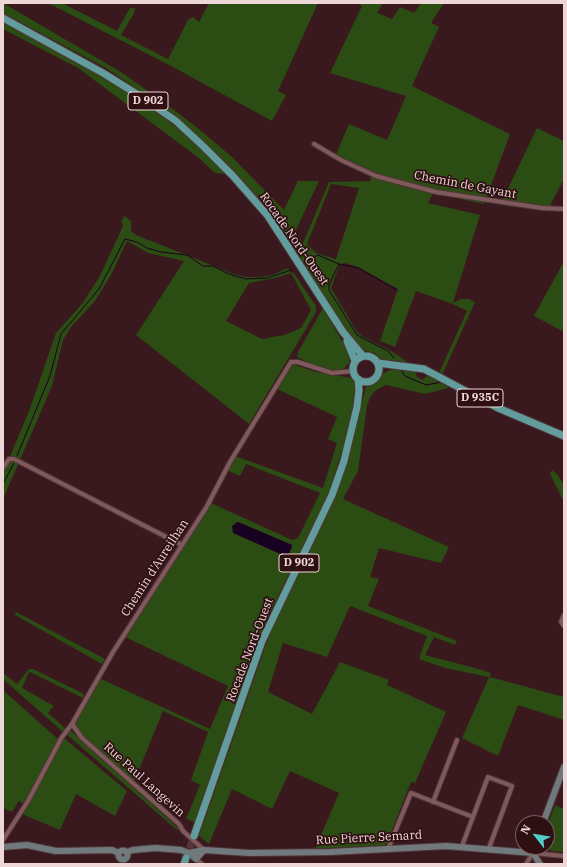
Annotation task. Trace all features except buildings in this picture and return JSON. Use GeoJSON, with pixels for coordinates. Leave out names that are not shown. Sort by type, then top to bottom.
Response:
{"type":"FeatureCollection","features":[{"type":"Feature","properties":{"kind":"main road","name":"Rocade Nord-Ouest"},"geometry":{"type":"LineString","coordinates":[[3,18],[103,73],[176,121],[233,176],[268,216],[343,332],[363,356]]}},
{"type":"Feature","properties":{"kind":"main road","name":"Rocade Nord-Ouest"},"geometry":{"type":"LineString","coordinates":[[343,332],[355,362]]}},
{"type":"Feature","properties":{"kind":"main road"},"geometry":{"type":"LineString","coordinates":[[379,372],[378,363],[372,357],[363,356],[355,362],[353,371],[358,379],[368,382],[375,378],[379,372],[395,365]]}},
{"type":"Feature","properties":{"kind":"main road","name":"D 935C"},"geometry":{"type":"LineString","coordinates":[[378,363],[424,369],[498,408],[564,436]]}},
{"type":"Feature","properties":{"kind":"main road","name":"Rocade Nord-Ouest"},"geometry":{"type":"LineString","coordinates":[[194,836],[262,641],[332,495],[344,461],[359,390],[358,379]]}},
{"type":"Feature","properties":{"kind":"main road","name":"Rocade Nord-Ouest"},"geometry":{"type":"LineString","coordinates":[[356,407],[368,382]]}},
{"type":"Feature","properties":{"kind":"main road"},"geometry":{"type":"LineString","coordinates":[[546,815],[564,767]]}},
{"type":"Feature","properties":{"kind":"main road","name":"Rue Pierre Semard"},"geometry":{"type":"LineString","coordinates":[[3,847],[27,845],[56,851],[112,850],[119,853],[122,850],[127,852],[155,848],[181,850],[187,858],[204,850],[249,853],[462,846],[515,849]]}},
{"type":"Feature","properties":{"kind":"main road"},"geometry":{"type":"LineString","coordinates":[[187,858],[196,859],[204,850]]}},
{"type":"Feature","properties":{"kind":"main road"},"geometry":{"type":"LineString","coordinates":[[119,853],[119,857],[122,862],[126,858],[127,852]]}},
{"type":"Feature","properties":{"kind":"street","name":"Chemin de Gayant"},"geometry":{"type":"LineString","coordinates":[[314,144],[341,160],[376,176],[452,195],[549,209],[564,209]]}},
{"type":"Feature","properties":{"kind":"street"},"geometry":{"type":"LineString","coordinates":[[369,178],[376,176]]}},
{"type":"Feature","properties":{"kind":"street","name":"Chemin d'Aureilhan"},"geometry":{"type":"LineString","coordinates":[[3,840],[28,801],[62,737],[72,724],[113,652],[206,508],[230,462],[291,362],[298,362],[332,373],[353,371]]}},
{"type":"Feature","properties":{"kind":"street"},"geometry":{"type":"LineString","coordinates":[[3,468],[8,459],[14,459],[182,545]]}},
{"type":"Feature","properties":{"kind":"street"},"geometry":{"type":"LineString","coordinates":[[563,624],[564,615]]}},
{"type":"Feature","properties":{"kind":"street","name":"Rue Paul Langevin"},"geometry":{"type":"LineString","coordinates":[[72,724],[82,738],[179,824],[183,831],[204,850]]}},
{"type":"Feature","properties":{"kind":"street"},"geometry":{"type":"LineString","coordinates":[[433,802],[457,740]]}},
{"type":"Feature","properties":{"kind":"street"},"geometry":{"type":"LineString","coordinates":[[462,846],[488,777],[512,786],[489,848]]}},
{"type":"Feature","properties":{"kind":"street"},"geometry":{"type":"LineString","coordinates":[[388,849],[411,793],[472,817]]}},
{"type":"Feature","properties":{"kind":"street"},"geometry":{"type":"LineString","coordinates":[[526,864],[531,855]]}},
{"type":"Feature","properties":{"kind":"street"},"geometry":{"type":"LineString","coordinates":[[196,859],[202,864]]}},
{"type":"Feature","properties":{"kind":"green space"},"geometry":{"type":"Polygon","coordinates":[[[3,3],[121,72],[194,125],[233,158],[284,210],[298,181],[319,181],[295,232],[303,243],[329,182],[370,181],[372,173],[335,157],[349,124],[387,140],[406,96],[330,73],[362,6],[356,3],[383,3],[377,13],[392,19],[400,7],[414,13],[421,3],[444,3],[431,23],[439,27],[412,86],[510,134],[484,204],[433,193],[428,203],[480,215],[453,303],[461,299],[469,299],[475,302],[442,375],[439,373],[467,311],[453,304],[416,291],[395,347],[380,341],[398,289],[357,267],[345,263],[340,264],[331,288],[357,332],[408,362],[380,359],[375,353],[362,350],[342,324],[279,225],[227,163],[165,108],[106,68],[3,13],[3,3]],[[331,184],[307,244],[316,253],[336,259],[359,188],[331,184]]]}},
{"type":"Feature","properties":{"kind":"green space"},"geometry":{"type":"Polygon","coordinates":[[[48,3],[62,3],[117,31],[130,8],[135,8],[134,13],[121,35],[168,59],[188,20],[193,17],[199,22],[209,3],[318,3],[278,91],[286,95],[272,121],[173,67],[48,3]]]}},
{"type":"Feature","properties":{"kind":"green space"},"geometry":{"type":"Polygon","coordinates":[[[3,21],[95,71],[133,94],[188,136],[226,174],[215,173],[199,158],[78,68],[3,29],[3,21]]]}},
{"type":"Feature","properties":{"kind":"green space"},"geometry":{"type":"Polygon","coordinates":[[[537,128],[564,141],[564,179],[547,211],[500,205],[537,128]]]}},
{"type":"Feature","properties":{"kind":"green space"},"geometry":{"type":"Polygon","coordinates":[[[125,216],[131,221],[131,231],[136,235],[234,274],[246,277],[260,277],[272,275],[288,268],[291,273],[293,272],[316,306],[316,312],[249,424],[136,335],[184,261],[148,253],[127,241],[111,275],[95,301],[71,327],[63,340],[52,386],[3,499],[3,473],[29,411],[56,333],[82,304],[100,276],[123,226],[121,221],[125,216]],[[291,273],[249,283],[226,321],[262,339],[284,335],[301,328],[311,310],[291,273]]]}},
{"type":"Feature","properties":{"kind":"green space"},"geometry":{"type":"Polygon","coordinates":[[[564,261],[564,332],[534,316],[564,261]]]}},
{"type":"Feature","properties":{"kind":"green space"},"geometry":{"type":"Polygon","coordinates":[[[323,308],[350,355],[349,363],[343,369],[334,371],[319,368],[297,357],[298,352],[323,308]]]}},
{"type":"Feature","properties":{"kind":"green space"},"geometry":{"type":"Polygon","coordinates":[[[292,364],[316,372],[352,378],[358,388],[343,448],[327,497],[267,619],[253,653],[195,822],[186,819],[200,785],[191,780],[208,732],[163,711],[134,782],[76,731],[74,724],[99,678],[210,729],[228,686],[125,637],[211,503],[292,540],[298,538],[320,493],[246,464],[240,476],[227,470],[235,456],[323,488],[337,443],[328,439],[337,417],[277,389],[292,364]],[[238,522],[234,523],[292,549],[292,545],[238,522]]]}},
{"type":"Feature","properties":{"kind":"green space"},"geometry":{"type":"Polygon","coordinates":[[[394,368],[415,371],[417,377],[422,380],[429,375],[449,385],[448,388],[425,394],[386,385],[376,390],[370,397],[367,406],[358,471],[343,499],[449,547],[441,563],[379,548],[370,577],[379,579],[368,606],[457,641],[455,645],[434,637],[425,655],[491,673],[490,677],[564,697],[564,720],[518,705],[498,756],[462,738],[489,677],[445,668],[419,659],[427,636],[350,606],[327,657],[283,643],[268,692],[312,714],[340,662],[389,680],[387,685],[446,712],[415,783],[411,782],[386,845],[315,849],[339,793],[290,771],[272,809],[232,789],[209,844],[199,836],[272,627],[336,496],[347,462],[366,387],[372,385],[384,373],[394,368]]]}},
{"type":"Feature","properties":{"kind":"green space"},"geometry":{"type":"Polygon","coordinates":[[[552,470],[557,474],[564,485],[564,502],[550,474],[552,470]]]}},
{"type":"Feature","properties":{"kind":"green space"},"geometry":{"type":"Polygon","coordinates":[[[16,612],[105,659],[102,664],[15,615],[16,612]]]}},
{"type":"Feature","properties":{"kind":"green space"},"geometry":{"type":"Polygon","coordinates":[[[29,669],[33,669],[84,694],[83,698],[30,672],[28,674],[22,688],[54,706],[48,713],[65,728],[63,732],[3,679],[3,673],[17,684],[29,669]]]}},
{"type":"Feature","properties":{"kind":"green space"},"geometry":{"type":"Polygon","coordinates":[[[3,690],[61,742],[64,738],[127,791],[115,816],[76,794],[60,830],[22,814],[28,806],[19,801],[12,812],[3,808],[3,690]]]}},
{"type":"Feature","properties":{"kind":"green space"},"geometry":{"type":"Polygon","coordinates":[[[71,731],[179,829],[177,830],[65,733],[71,731]]]}},
{"type":"Feature","properties":{"kind":"green space"},"geometry":{"type":"Polygon","coordinates":[[[555,805],[564,809],[564,852],[555,851],[555,815],[551,815],[555,805]]]}},
{"type":"Feature","properties":{"kind":"shaded area"},"geometry":{"type":"Polygon","coordinates":[[[238,522],[292,545],[289,555],[285,556],[233,533],[232,526],[238,522]]]}},
{"type":"Feature","properties":{"kind":"waterway"},"geometry":{"type":"LineString","coordinates":[[17,456],[50,376],[61,334],[99,289],[125,239],[137,242],[147,248],[161,252],[187,255],[203,266],[213,266],[229,274],[246,279],[267,278],[291,270]]}},
{"type":"Feature","properties":{"kind":"waterway"},"geometry":{"type":"LineString","coordinates":[[307,261],[318,255],[339,264],[329,285],[329,290],[357,335],[388,351],[394,358]]}},
{"type":"Feature","properties":{"kind":"waterway"},"geometry":{"type":"LineString","coordinates":[[339,264],[359,268],[397,290]]}},
{"type":"Feature","properties":{"kind":"waterway"},"geometry":{"type":"LineString","coordinates":[[401,370],[405,376],[426,385],[442,382]]}},
{"type":"Feature","properties":{"kind":"waterway"},"geometry":{"type":"LineString","coordinates":[[465,394],[499,413],[543,431]]}},
{"type":"Feature","properties":{"kind":"waterway"},"geometry":{"type":"LineString","coordinates":[[3,484],[14,463]]}},
{"type":"Feature","properties":{"kind":"tunnel"},"geometry":{"type":"LineString","coordinates":[[186,858],[194,836]]}}]}
